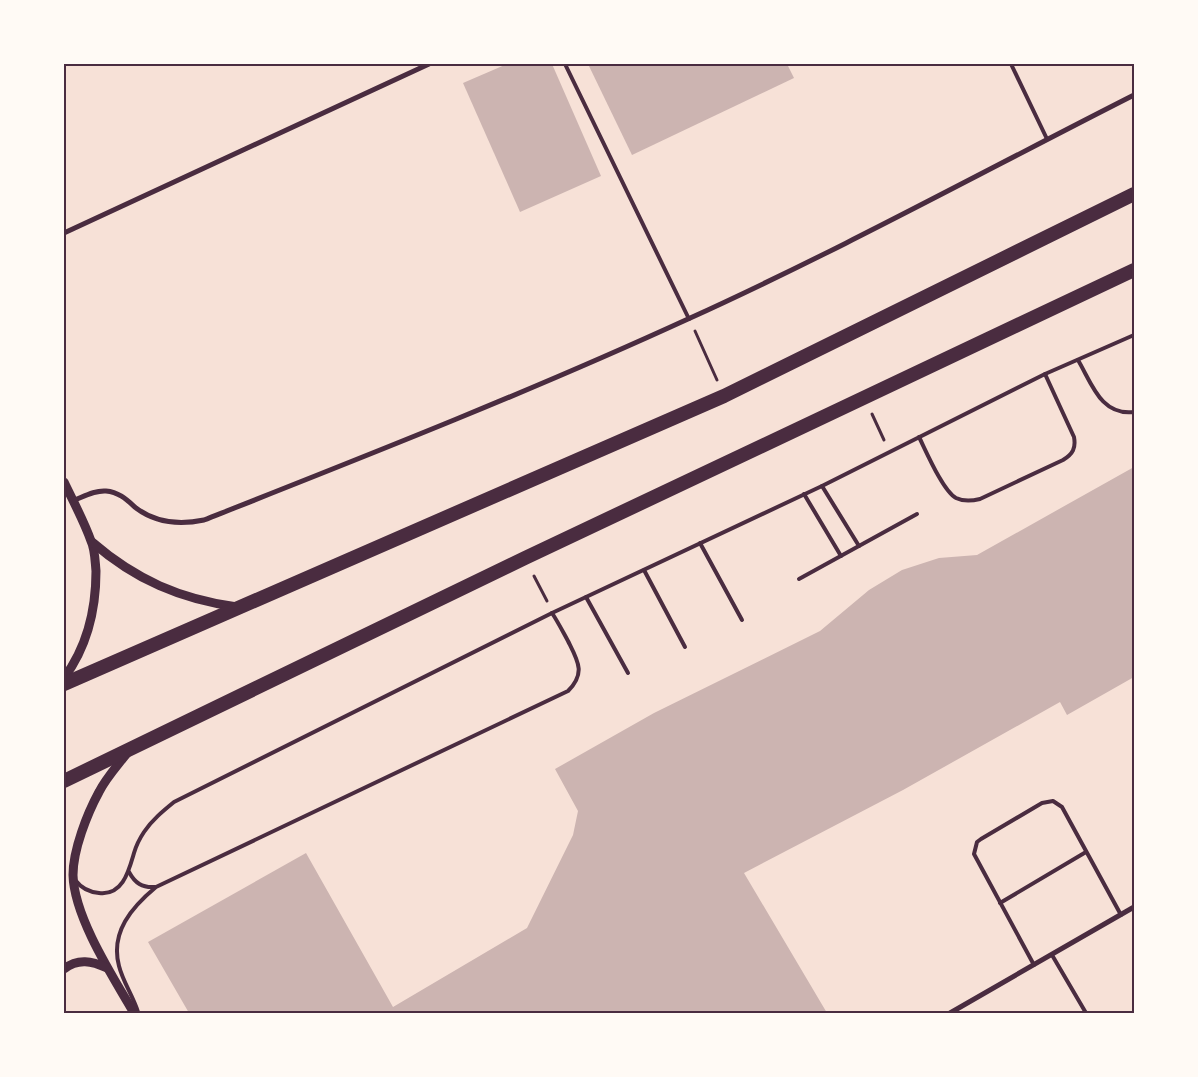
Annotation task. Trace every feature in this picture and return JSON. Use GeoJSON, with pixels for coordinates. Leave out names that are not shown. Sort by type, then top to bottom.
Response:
{"type":"FeatureCollection","features":[{"type":"Feature","properties":{"kind":"highway"},"geometry":{"type":"LineString","coordinates":[[64,684],[724,396],[1134,194]]}},
{"type":"Feature","properties":{"kind":"highway"},"geometry":{"type":"LineString","coordinates":[[64,781],[525,558],[1134,270]]}},
{"type":"Feature","properties":{"kind":"street"},"geometry":{"type":"LineString","coordinates":[[64,233],[429,64]]}},
{"type":"Feature","properties":{"kind":"street"},"geometry":{"type":"LineString","coordinates":[[72,501],[96,491],[112,492],[120,495],[149,516],[162,521],[190,523],[204,520],[435,429],[690,319],[810,261],[1134,96]]}},
{"type":"Feature","properties":{"kind":"street"},"geometry":{"type":"LineString","coordinates":[[64,482],[92,542],[96,564],[94,608],[81,650],[64,678]]}},
{"type":"Feature","properties":{"kind":"street"},"geometry":{"type":"LineString","coordinates":[[92,542],[110,557],[149,582],[193,599],[239,608]]}},
{"type":"Feature","properties":{"kind":"street"},"geometry":{"type":"LineString","coordinates":[[130,748],[99,791],[74,858],[73,877],[80,912],[107,968],[134,1013]]}},
{"type":"Feature","properties":{"kind":"street"},"geometry":{"type":"LineString","coordinates":[[950,1013],[1134,908]]}},
{"type":"Feature","properties":{"kind":"street"},"geometry":{"type":"LineString","coordinates":[[64,969],[69,965],[82,961],[95,962],[107,968]]}},
{"type":"Feature","properties":{"kind":"lane"},"geometry":{"type":"LineString","coordinates":[[565,64],[690,319]]}},
{"type":"Feature","properties":{"kind":"lane"},"geometry":{"type":"LineString","coordinates":[[1011,64],[1047,139]]}},
{"type":"Feature","properties":{"kind":"lane"},"geometry":{"type":"LineString","coordinates":[[73,877],[80,887],[91,892],[102,894],[114,890],[123,883],[129,872],[134,851],[144,832],[174,802],[552,613],[822,486],[1045,374],[1134,335]]}},
{"type":"Feature","properties":{"kind":"lane"},"geometry":{"type":"LineString","coordinates":[[1078,360],[1105,405],[1123,413],[1134,412]]}},
{"type":"Feature","properties":{"kind":"lane"},"geometry":{"type":"LineString","coordinates":[[919,437],[947,489],[958,499],[965,501],[980,498],[1063,460],[1074,450],[1074,437],[1045,374]]}},
{"type":"Feature","properties":{"kind":"lane"},"geometry":{"type":"LineString","coordinates":[[822,486],[859,546]]}},
{"type":"Feature","properties":{"kind":"lane"},"geometry":{"type":"LineString","coordinates":[[804,494],[840,556]]}},
{"type":"Feature","properties":{"kind":"lane"},"geometry":{"type":"LineString","coordinates":[[799,578],[917,514]]}},
{"type":"Feature","properties":{"kind":"lane"},"geometry":{"type":"LineString","coordinates":[[700,543],[742,620]]}},
{"type":"Feature","properties":{"kind":"lane"},"geometry":{"type":"LineString","coordinates":[[644,570],[685,647]]}},
{"type":"Feature","properties":{"kind":"lane"},"geometry":{"type":"LineString","coordinates":[[586,597],[628,673]]}},
{"type":"Feature","properties":{"kind":"lane"},"geometry":{"type":"LineString","coordinates":[[138,1013],[133,996],[119,966],[117,948],[120,930],[129,913],[142,899],[156,887],[568,691],[578,677],[579,668],[577,659],[552,613]]}},
{"type":"Feature","properties":{"kind":"lane"},"geometry":{"type":"LineString","coordinates":[[1034,965],[974,854],[977,842],[1042,803],[1053,801],[1062,807],[1121,915]]}},
{"type":"Feature","properties":{"kind":"lane"},"geometry":{"type":"LineString","coordinates":[[1000,903],[1086,852]]}},
{"type":"Feature","properties":{"kind":"lane"},"geometry":{"type":"LineString","coordinates":[[129,872],[139,885],[148,888],[156,887]]}},
{"type":"Feature","properties":{"kind":"lane"},"geometry":{"type":"LineString","coordinates":[[1052,955],[1086,1013]]}},
{"type":"Feature","properties":{"kind":"path"},"geometry":{"type":"LineString","coordinates":[[690,319],[724,396]]}},
{"type":"Feature","properties":{"kind":"path"},"geometry":{"type":"LineString","coordinates":[[865,398],[890,451]]}},
{"type":"Feature","properties":{"kind":"path"},"geometry":{"type":"LineString","coordinates":[[525,558],[552,613]]}},
{"type":"Feature","properties":{"kind":"building"},"geometry":{"type":"Polygon","coordinates":[[[507,64],[552,64],[601,176],[520,212],[463,83],[507,64]]]}},
{"type":"Feature","properties":{"kind":"building"},"geometry":{"type":"Polygon","coordinates":[[[588,64],[787,64],[794,78],[632,155],[588,64]]]}},
{"type":"Feature","properties":{"kind":"building"},"geometry":{"type":"Polygon","coordinates":[[[1134,467],[1134,677],[1067,715],[1060,702],[903,790],[744,873],[827,1013],[189,1013],[148,942],[306,853],[393,1007],[527,928],[573,835],[578,811],[555,769],[654,713],[820,631],[869,590],[902,570],[939,558],[977,555],[1134,467]]]}}]}
